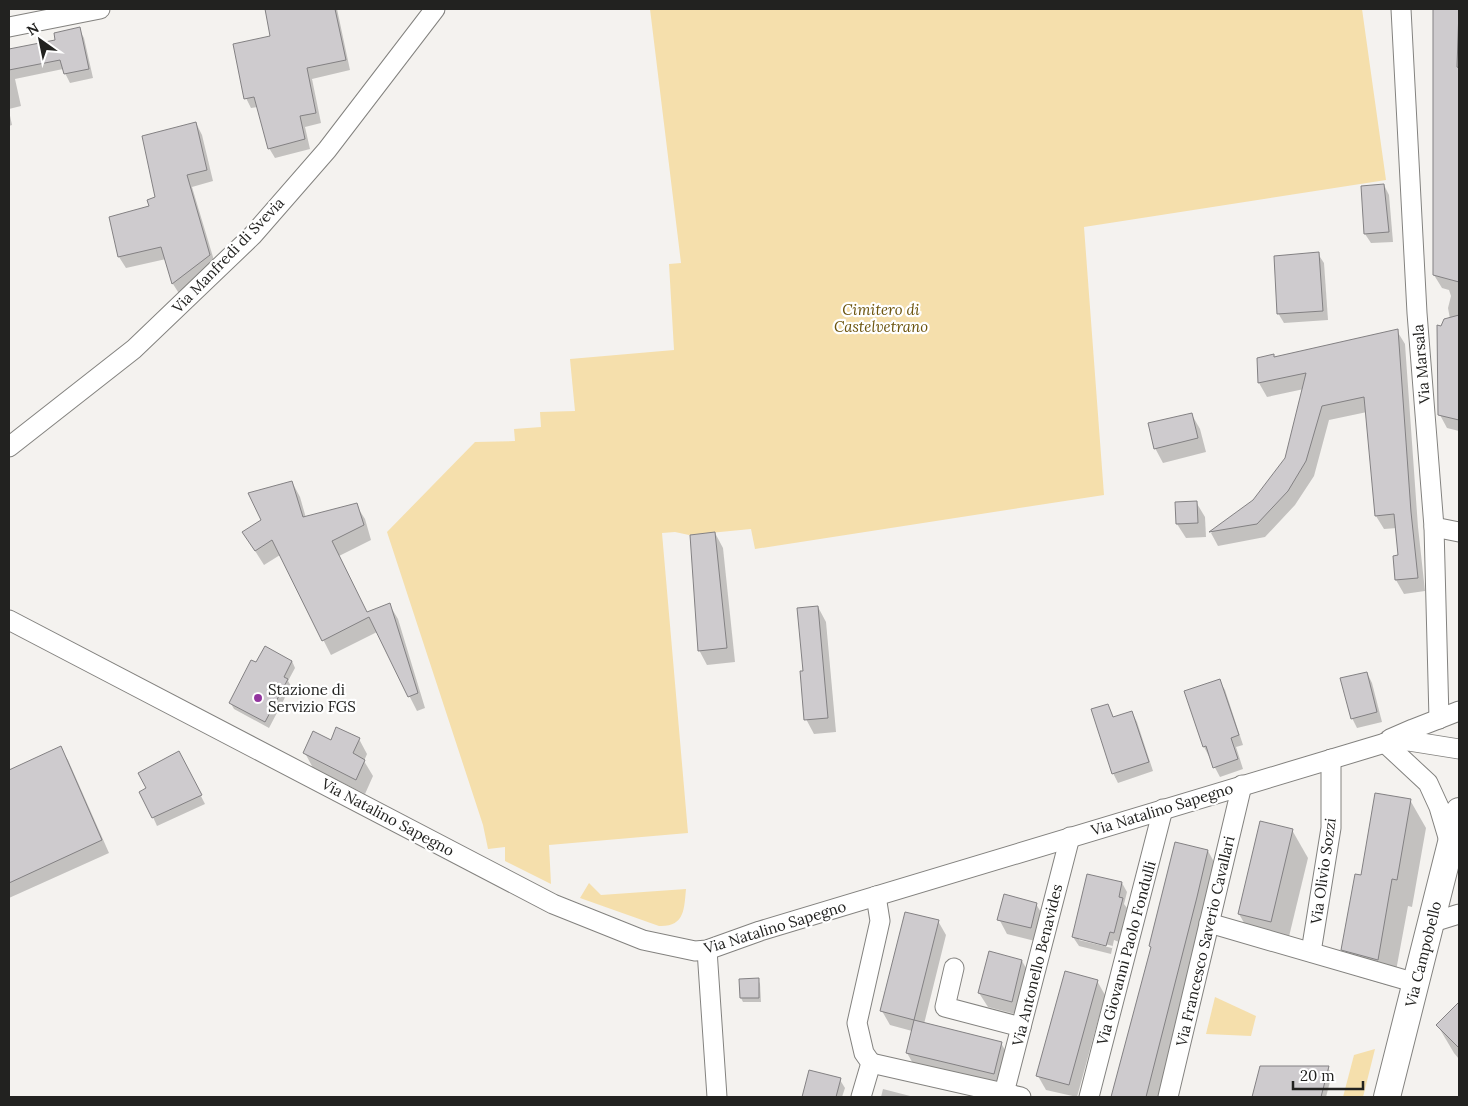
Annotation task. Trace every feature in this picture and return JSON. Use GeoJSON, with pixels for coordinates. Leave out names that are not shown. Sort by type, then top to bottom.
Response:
{"type":"FeatureCollection","features":[{"type":"Feature","properties":{"kind":"main road","name":"Via Campobello"},"geometry":{"type":"LineString","coordinates":[[1387,1097],[1459,811]]}},
{"type":"Feature","properties":{"kind":"street"},"geometry":{"type":"LineString","coordinates":[[9,27],[100,9]]}},
{"type":"Feature","properties":{"kind":"street","name":"Via Manfredi di Svevia"},"geometry":{"type":"LineString","coordinates":[[9,447],[134,350],[252,236],[327,150],[435,9]]}},
{"type":"Feature","properties":{"kind":"street","name":"Via Marsala"},"geometry":{"type":"LineString","coordinates":[[1401,9],[1417,313],[1434,527],[1439,718]]}},
{"type":"Feature","properties":{"kind":"street"},"geometry":{"type":"LineString","coordinates":[[1434,527],[1459,532]]}},
{"type":"Feature","properties":{"kind":"street","name":"Via Natalino Sapegno"},"geometry":{"type":"LineString","coordinates":[[9,620],[553,904],[644,940],[695,950],[706,950],[760,931],[1384,743],[1409,741],[1459,749]]}},
{"type":"Feature","properties":{"kind":"street","name":"Via Natalino Sapegno"},"geometry":{"type":"LineString","coordinates":[[1384,743],[1394,736],[1459,711]]}},
{"type":"Feature","properties":{"kind":"street"},"geometry":{"type":"LineString","coordinates":[[1384,743],[1428,783],[1440,807],[1450,845]]}},
{"type":"Feature","properties":{"kind":"street","name":"Via Olivio Sozzi"},"geometry":{"type":"LineString","coordinates":[[1311,952],[1332,828],[1331,759]]}},
{"type":"Feature","properties":{"kind":"street","name":"Via Francesco Saverio Cavallari"},"geometry":{"type":"LineString","coordinates":[[1168,1097],[1242,785]]}},
{"type":"Feature","properties":{"kind":"street","name":"Via Giovanni Paolo Fondulli"},"geometry":{"type":"LineString","coordinates":[[1088,1097],[1163,809]]}},
{"type":"Feature","properties":{"kind":"street","name":"Via Antonello Benavides"},"geometry":{"type":"LineString","coordinates":[[1012,1095],[1021,1027],[1070,837]]}},
{"type":"Feature","properties":{"kind":"street"},"geometry":{"type":"LineString","coordinates":[[876,896],[880,921],[857,1024],[864,1053],[872,1063],[1012,1095]]}},
{"type":"Feature","properties":{"kind":"street"},"geometry":{"type":"LineString","coordinates":[[1430,923],[1459,914]]}},
{"type":"Feature","properties":{"kind":"street"},"geometry":{"type":"LineString","coordinates":[[1209,923],[1416,983]]}},
{"type":"Feature","properties":{"kind":"street"},"geometry":{"type":"LineString","coordinates":[[706,950],[717,1097]]}},
{"type":"Feature","properties":{"kind":"street"},"geometry":{"type":"LineString","coordinates":[[954,968],[945,1007],[1021,1027]]}},
{"type":"Feature","properties":{"kind":"street"},"geometry":{"type":"LineString","coordinates":[[861,1097],[872,1063]]}},
{"type":"Feature","properties":{"kind":"green space","name":"Cimitero di Castelvetrano"},"geometry":{"type":"Polygon","coordinates":[[[650,9],[1362,9],[1386,180],[1084,227],[1104,495],[755,549],[751,529],[689,535],[675,532],[662,533],[688,833],[549,845],[551,884],[505,861],[505,847],[488,849],[483,825],[387,532],[475,442],[515,441],[514,429],[541,427],[540,412],[575,411],[570,359],[674,350],[669,264],[681,263],[650,9]]]}},
{"type":"Feature","properties":{"kind":"green space"},"geometry":{"type":"Polygon","coordinates":[[[589,883],[601,895],[686,889],[682,915],[668,926],[659,926],[580,898],[589,883]]]}},
{"type":"Feature","properties":{"kind":"green space"},"geometry":{"type":"Polygon","coordinates":[[[1215,997],[1256,1016],[1251,1036],[1206,1034],[1215,997]]]}},
{"type":"Feature","properties":{"kind":"green space"},"geometry":{"type":"Polygon","coordinates":[[[1375,1049],[1363,1097],[1343,1097],[1354,1055],[1375,1049]]]}},
{"type":"Feature","properties":{"kind":"building"},"geometry":{"type":"Polygon","coordinates":[[[265,9],[335,9],[346,60],[307,68],[316,113],[300,116],[305,139],[268,149],[254,97],[244,99],[233,44],[270,36],[265,9]]]}},
{"type":"Feature","properties":{"kind":"building"},"geometry":{"type":"Polygon","coordinates":[[[1433,9],[1459,9],[1457,67],[1459,68],[1459,282],[1433,275],[1433,9]]]}},
{"type":"Feature","properties":{"kind":"building"},"geometry":{"type":"Polygon","coordinates":[[[80,27],[89,69],[64,74],[60,60],[9,70],[9,49],[55,40],[54,33],[80,27]]]}},
{"type":"Feature","properties":{"kind":"building"},"geometry":{"type":"Polygon","coordinates":[[[196,122],[207,170],[187,175],[210,255],[172,284],[161,247],[118,257],[109,217],[149,206],[147,200],[155,197],[142,136],[196,122]]]}},
{"type":"Feature","properties":{"kind":"building"},"geometry":{"type":"Polygon","coordinates":[[[1384,184],[1389,232],[1364,234],[1361,186],[1384,184]]]}},
{"type":"Feature","properties":{"kind":"building"},"geometry":{"type":"Polygon","coordinates":[[[1319,252],[1323,311],[1277,314],[1274,256],[1319,252]]]}},
{"type":"Feature","properties":{"kind":"building"},"geometry":{"type":"Polygon","coordinates":[[[1459,315],[1459,420],[1438,415],[1437,325],[1441,326],[1444,319],[1459,315]]]}},
{"type":"Feature","properties":{"kind":"building"},"geometry":{"type":"Polygon","coordinates":[[[1398,329],[1411,512],[1418,578],[1395,580],[1393,556],[1398,555],[1394,514],[1375,516],[1364,397],[1322,406],[1306,461],[1288,491],[1257,524],[1209,532],[1253,500],[1285,458],[1306,373],[1258,383],[1257,358],[1274,354],[1274,357],[1398,329]]]}},
{"type":"Feature","properties":{"kind":"building"},"geometry":{"type":"Polygon","coordinates":[[[1192,413],[1198,438],[1154,449],[1148,423],[1192,413]]]}},
{"type":"Feature","properties":{"kind":"building"},"geometry":{"type":"Polygon","coordinates":[[[292,481],[303,517],[357,503],[364,525],[332,541],[367,612],[390,603],[418,693],[408,697],[369,617],[322,641],[272,540],[255,551],[242,532],[261,520],[248,493],[292,481]]]}},
{"type":"Feature","properties":{"kind":"building"},"geometry":{"type":"Polygon","coordinates":[[[1197,501],[1198,523],[1176,524],[1175,502],[1197,501]]]}},
{"type":"Feature","properties":{"kind":"building"},"geometry":{"type":"Polygon","coordinates":[[[715,532],[727,648],[698,651],[690,535],[715,532]]]}},
{"type":"Feature","properties":{"kind":"building"},"geometry":{"type":"Polygon","coordinates":[[[818,606],[828,718],[804,720],[800,671],[803,671],[797,608],[818,606]]]}},
{"type":"Feature","properties":{"kind":"building"},"geometry":{"type":"Polygon","coordinates":[[[265,646],[292,661],[284,677],[288,679],[265,722],[229,703],[251,660],[256,662],[265,646]]]}},
{"type":"Feature","properties":{"kind":"building"},"geometry":{"type":"Polygon","coordinates":[[[1367,672],[1377,712],[1351,719],[1340,678],[1367,672]]]}},
{"type":"Feature","properties":{"kind":"building"},"geometry":{"type":"Polygon","coordinates":[[[1220,679],[1239,735],[1231,738],[1238,759],[1213,768],[1206,746],[1203,747],[1184,691],[1220,679]]]}},
{"type":"Feature","properties":{"kind":"building"},"geometry":{"type":"Polygon","coordinates":[[[1108,704],[1113,717],[1132,711],[1149,762],[1112,774],[1091,709],[1108,704]]]}},
{"type":"Feature","properties":{"kind":"building"},"geometry":{"type":"Polygon","coordinates":[[[336,727],[360,738],[353,753],[365,760],[356,780],[303,753],[313,731],[331,740],[336,727]]]}},
{"type":"Feature","properties":{"kind":"building"},"geometry":{"type":"Polygon","coordinates":[[[61,746],[102,840],[9,883],[9,770],[61,746]]]}},
{"type":"Feature","properties":{"kind":"building"},"geometry":{"type":"Polygon","coordinates":[[[179,751],[202,795],[152,818],[139,792],[146,788],[138,773],[179,751]]]}},
{"type":"Feature","properties":{"kind":"building"},"geometry":{"type":"Polygon","coordinates":[[[1375,793],[1411,799],[1397,880],[1392,879],[1378,960],[1341,950],[1355,874],[1361,875],[1375,793]]]}},
{"type":"Feature","properties":{"kind":"building"},"geometry":{"type":"Polygon","coordinates":[[[1260,821],[1293,829],[1271,922],[1238,914],[1260,821]]]}},
{"type":"Feature","properties":{"kind":"building"},"geometry":{"type":"Polygon","coordinates":[[[1175,842],[1208,850],[1197,897],[1146,1097],[1111,1097],[1151,947],[1149,946],[1175,842]]]}},
{"type":"Feature","properties":{"kind":"building"},"geometry":{"type":"Polygon","coordinates":[[[1087,874],[1122,882],[1119,897],[1123,898],[1114,933],[1110,932],[1106,946],[1072,937],[1087,874]]]}},
{"type":"Feature","properties":{"kind":"building"},"geometry":{"type":"Polygon","coordinates":[[[1004,894],[1037,903],[1031,928],[997,920],[1004,894]]]}},
{"type":"Feature","properties":{"kind":"building"},"geometry":{"type":"Polygon","coordinates":[[[905,912],[939,920],[914,1020],[880,1011],[905,912]]]}},
{"type":"Feature","properties":{"kind":"building"},"geometry":{"type":"Polygon","coordinates":[[[989,951],[1022,960],[1012,1002],[978,993],[989,951]]]}},
{"type":"Feature","properties":{"kind":"building"},"geometry":{"type":"Polygon","coordinates":[[[1065,971],[1098,980],[1069,1085],[1036,1076],[1065,971]]]}},
{"type":"Feature","properties":{"kind":"building"},"geometry":{"type":"Polygon","coordinates":[[[759,978],[759,998],[740,998],[739,979],[759,978]]]}},
{"type":"Feature","properties":{"kind":"building"},"geometry":{"type":"Polygon","coordinates":[[[1459,1002],[1459,1048],[1436,1025],[1459,1002]]]}},
{"type":"Feature","properties":{"kind":"building"},"geometry":{"type":"Polygon","coordinates":[[[914,1020],[1002,1042],[994,1074],[906,1053],[914,1020]]]}},
{"type":"Feature","properties":{"kind":"building"},"geometry":{"type":"Polygon","coordinates":[[[1260,1066],[1329,1066],[1321,1097],[1252,1097],[1260,1066]]]}},
{"type":"Feature","properties":{"kind":"building"},"geometry":{"type":"Polygon","coordinates":[[[809,1070],[841,1078],[836,1097],[802,1097],[809,1070]]]}},
{"type":"Feature","properties":{"kind":"place","name":"Stazione di Servizio FGS"},"geometry":{"type":"Point","coordinates":[258,698]}}]}
